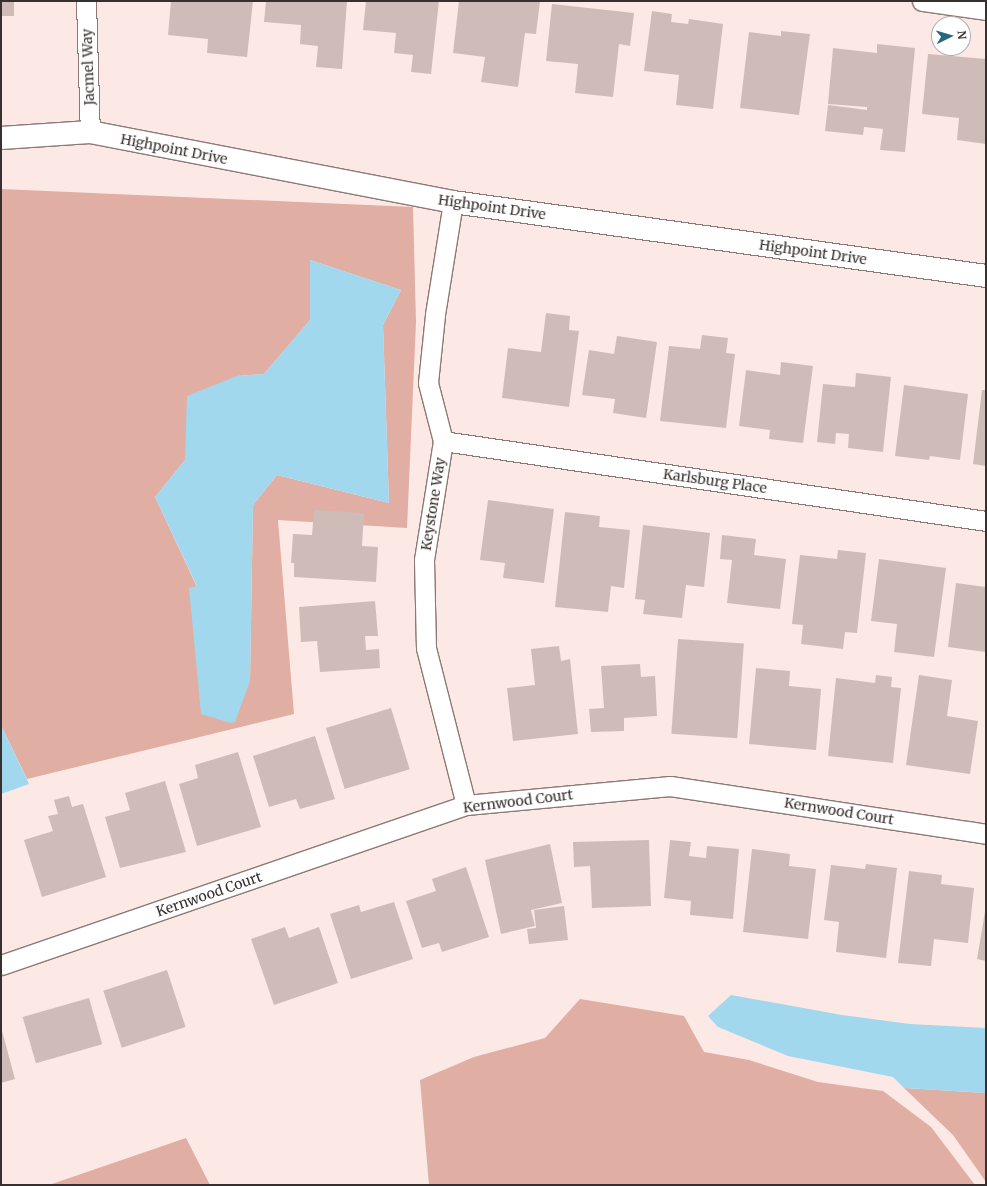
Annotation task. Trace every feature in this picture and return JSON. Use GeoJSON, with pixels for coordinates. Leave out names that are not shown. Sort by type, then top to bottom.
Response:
{"type":"FeatureCollection","features":[{"type":"Feature","properties":{"kind":"street","name":"Jacmel Way"},"geometry":{"type":"LineString","coordinates":[[86,1],[90,132]]}},
{"type":"Feature","properties":{"kind":"street"},"geometry":{"type":"LineString","coordinates":[[922,1],[986,10]]}},
{"type":"Feature","properties":{"kind":"street","name":"Highpoint Drive"},"geometry":{"type":"LineString","coordinates":[[1,138],[90,132],[453,202],[986,276]]}},
{"type":"Feature","properties":{"kind":"street","name":"Keystone Way"},"geometry":{"type":"LineString","coordinates":[[453,202],[435,315],[428,383],[443,441],[424,560],[426,648],[466,805]]}},
{"type":"Feature","properties":{"kind":"street","name":"Karlsburg Place"},"geometry":{"type":"LineString","coordinates":[[443,441],[986,521]]}},
{"type":"Feature","properties":{"kind":"street","name":"Kernwood Court"},"geometry":{"type":"LineString","coordinates":[[1,965],[466,805],[670,786],[986,834]]}},
{"type":"Feature","properties":{"kind":"shaded area"},"geometry":{"type":"Polygon","coordinates":[[[1,189],[413,207],[416,322],[407,528],[278,520],[294,714],[27,779],[1,725],[1,189]],[[310,260],[310,320],[264,374],[237,376],[185,460],[155,497],[197,587],[189,589],[250,681],[253,505],[277,475],[389,503],[383,325],[401,290],[310,260]]]}},
{"type":"Feature","properties":{"kind":"shaded area"},"geometry":{"type":"Polygon","coordinates":[[[580,999],[684,1016],[704,1052],[749,1060],[818,1082],[883,1091],[931,1127],[975,1185],[429,1185],[420,1080],[474,1057],[545,1038],[580,999]]]}},
{"type":"Feature","properties":{"kind":"shaded area"},"geometry":{"type":"Polygon","coordinates":[[[904,1088],[986,1093],[986,1182],[953,1135],[904,1088]]]}},
{"type":"Feature","properties":{"kind":"shaded area"},"geometry":{"type":"Polygon","coordinates":[[[186,1138],[210,1185],[49,1185],[186,1138]]]}},
{"type":"Feature","properties":{"kind":"water"},"geometry":{"type":"Polygon","coordinates":[[[310,260],[401,290],[383,325],[389,503],[277,475],[253,505],[250,681],[235,722],[231,723],[201,714],[189,588],[197,586],[155,497],[185,460],[187,396],[237,376],[264,374],[310,320],[310,260]]]}},
{"type":"Feature","properties":{"kind":"water"},"geometry":{"type":"Polygon","coordinates":[[[1,725],[29,784],[1,794],[1,725]]]}},
{"type":"Feature","properties":{"kind":"water"},"geometry":{"type":"Polygon","coordinates":[[[731,995],[842,1015],[910,1024],[986,1028],[986,1093],[904,1088],[893,1077],[788,1056],[718,1027],[708,1016],[731,995]]]}},
{"type":"Feature","properties":{"kind":"building"},"geometry":{"type":"Polygon","coordinates":[[[1,1],[14,1],[14,16],[1,16],[1,1]]]}},
{"type":"Feature","properties":{"kind":"building"},"geometry":{"type":"Polygon","coordinates":[[[171,1],[253,1],[247,57],[207,53],[208,39],[168,35],[171,1]]]}},
{"type":"Feature","properties":{"kind":"building"},"geometry":{"type":"Polygon","coordinates":[[[266,1],[347,1],[342,69],[316,67],[318,46],[300,44],[301,25],[264,22],[266,1]]]}},
{"type":"Feature","properties":{"kind":"building"},"geometry":{"type":"Polygon","coordinates":[[[366,1],[439,1],[431,74],[411,72],[413,55],[394,53],[396,33],[363,30],[366,1]]]}},
{"type":"Feature","properties":{"kind":"building"},"geometry":{"type":"Polygon","coordinates":[[[459,1],[540,1],[536,34],[525,33],[518,87],[481,82],[485,57],[453,53],[459,1]]]}},
{"type":"Feature","properties":{"kind":"building"},"geometry":{"type":"Polygon","coordinates":[[[552,4],[634,13],[630,46],[619,44],[613,97],[575,93],[578,64],[546,61],[552,4]]]}},
{"type":"Feature","properties":{"kind":"building"},"geometry":{"type":"Polygon","coordinates":[[[652,11],[672,14],[671,22],[688,24],[689,19],[723,24],[713,109],[676,105],[679,75],[644,71],[652,11]]]}},
{"type":"Feature","properties":{"kind":"building"},"geometry":{"type":"Polygon","coordinates":[[[781,31],[810,34],[799,115],[740,108],[749,32],[781,36],[781,31]]]}},
{"type":"Feature","properties":{"kind":"building"},"geometry":{"type":"Polygon","coordinates":[[[877,44],[915,48],[905,152],[880,150],[883,129],[864,127],[863,135],[825,131],[828,105],[867,110],[867,107],[828,104],[833,48],[877,53],[877,44]]]}},
{"type":"Feature","properties":{"kind":"building"},"geometry":{"type":"Polygon","coordinates":[[[928,54],[931,54],[931,56],[986,59],[986,144],[957,140],[959,118],[922,114],[928,54]]]}},
{"type":"Feature","properties":{"kind":"building"},"geometry":{"type":"Polygon","coordinates":[[[546,313],[570,316],[569,330],[579,331],[569,407],[502,398],[508,348],[541,352],[546,313]]]}},
{"type":"Feature","properties":{"kind":"building"},"geometry":{"type":"Polygon","coordinates":[[[702,335],[728,338],[726,353],[735,354],[726,428],[660,421],[669,346],[700,349],[702,335]]]}},
{"type":"Feature","properties":{"kind":"building"},"geometry":{"type":"Polygon","coordinates":[[[617,336],[657,342],[646,418],[613,413],[615,399],[582,395],[589,350],[614,354],[617,336]]]}},
{"type":"Feature","properties":{"kind":"building"},"geometry":{"type":"Polygon","coordinates":[[[781,362],[813,366],[803,443],[769,439],[770,430],[739,426],[746,370],[780,375],[781,362]]]}},
{"type":"Feature","properties":{"kind":"building"},"geometry":{"type":"Polygon","coordinates":[[[856,373],[891,377],[883,452],[848,448],[849,434],[836,433],[835,444],[817,442],[823,384],[855,387],[856,373]]]}},
{"type":"Feature","properties":{"kind":"building"},"geometry":{"type":"Polygon","coordinates":[[[904,385],[968,394],[960,460],[930,456],[929,460],[895,456],[904,385]]]}},
{"type":"Feature","properties":{"kind":"building"},"geometry":{"type":"Polygon","coordinates":[[[982,390],[986,390],[986,466],[973,464],[982,390]]]}},
{"type":"Feature","properties":{"kind":"building"},"geometry":{"type":"Polygon","coordinates":[[[488,500],[554,509],[544,583],[503,578],[505,563],[480,560],[488,500]]]}},
{"type":"Feature","properties":{"kind":"building"},"geometry":{"type":"Polygon","coordinates":[[[314,510],[364,513],[362,546],[378,547],[376,582],[294,577],[294,563],[291,563],[293,534],[312,535],[314,510]]]}},
{"type":"Feature","properties":{"kind":"building"},"geometry":{"type":"Polygon","coordinates":[[[565,512],[600,516],[599,527],[630,530],[624,588],[611,586],[608,612],[555,607],[565,512]]]}},
{"type":"Feature","properties":{"kind":"building"},"geometry":{"type":"Polygon","coordinates":[[[643,525],[710,533],[704,587],[686,585],[682,618],[643,614],[645,600],[635,599],[643,525]]]}},
{"type":"Feature","properties":{"kind":"building"},"geometry":{"type":"Polygon","coordinates":[[[722,535],[756,539],[754,555],[786,559],[780,609],[727,603],[732,560],[720,559],[722,535]]]}},
{"type":"Feature","properties":{"kind":"building"},"geometry":{"type":"Polygon","coordinates":[[[838,550],[866,553],[857,633],[845,632],[843,649],[801,644],[803,625],[792,624],[800,555],[837,559],[838,550]]]}},
{"type":"Feature","properties":{"kind":"building"},"geometry":{"type":"Polygon","coordinates":[[[879,559],[946,568],[934,657],[894,652],[897,624],[871,621],[879,559]]]}},
{"type":"Feature","properties":{"kind":"building"},"geometry":{"type":"Polygon","coordinates":[[[956,583],[986,587],[986,652],[948,647],[956,583]]]}},
{"type":"Feature","properties":{"kind":"building"},"geometry":{"type":"Polygon","coordinates":[[[375,601],[378,636],[365,636],[366,650],[379,649],[380,668],[320,672],[317,641],[301,642],[299,607],[375,601]]]}},
{"type":"Feature","properties":{"kind":"building"},"geometry":{"type":"Polygon","coordinates":[[[678,639],[744,644],[737,738],[671,734],[678,639]]]}},
{"type":"Feature","properties":{"kind":"building"},"geometry":{"type":"Polygon","coordinates":[[[559,646],[561,661],[570,659],[578,734],[513,741],[507,688],[535,685],[531,649],[559,646]]]}},
{"type":"Feature","properties":{"kind":"building"},"geometry":{"type":"Polygon","coordinates":[[[640,664],[641,677],[655,676],[657,716],[624,718],[624,731],[591,732],[589,709],[604,708],[601,666],[640,664]]]}},
{"type":"Feature","properties":{"kind":"building"},"geometry":{"type":"Polygon","coordinates":[[[756,668],[790,671],[789,686],[821,689],[816,750],[749,744],[756,668]]]}},
{"type":"Feature","properties":{"kind":"building"},"geometry":{"type":"Polygon","coordinates":[[[876,675],[892,677],[891,687],[901,688],[893,763],[828,756],[836,678],[875,683],[876,675]]]}},
{"type":"Feature","properties":{"kind":"building"},"geometry":{"type":"Polygon","coordinates":[[[919,675],[952,680],[947,716],[978,721],[970,774],[906,765],[919,675]]]}},
{"type":"Feature","properties":{"kind":"building"},"geometry":{"type":"Polygon","coordinates":[[[391,708],[410,769],[345,789],[326,728],[391,708]]]}},
{"type":"Feature","properties":{"kind":"building"},"geometry":{"type":"Polygon","coordinates":[[[315,736],[335,799],[300,809],[296,799],[269,807],[253,756],[315,736]]]}},
{"type":"Feature","properties":{"kind":"building"},"geometry":{"type":"Polygon","coordinates":[[[238,752],[261,827],[197,846],[179,784],[198,778],[195,765],[238,752]]]}},
{"type":"Feature","properties":{"kind":"building"},"geometry":{"type":"Polygon","coordinates":[[[165,781],[186,852],[120,868],[105,817],[130,810],[125,793],[165,781]]]}},
{"type":"Feature","properties":{"kind":"building"},"geometry":{"type":"Polygon","coordinates":[[[69,796],[72,807],[83,804],[106,877],[42,897],[24,840],[53,831],[48,816],[58,814],[54,800],[69,796]]]}},
{"type":"Feature","properties":{"kind":"building"},"geometry":{"type":"Polygon","coordinates":[[[649,840],[651,906],[592,908],[590,866],[574,867],[573,842],[649,840]]]}},
{"type":"Feature","properties":{"kind":"building"},"geometry":{"type":"Polygon","coordinates":[[[670,840],[691,842],[689,856],[706,858],[707,846],[739,849],[733,919],[690,915],[691,901],[664,898],[670,840]]]}},
{"type":"Feature","properties":{"kind":"building"},"geometry":{"type":"Polygon","coordinates":[[[550,844],[562,903],[531,910],[535,926],[501,934],[485,860],[550,844]]]}},
{"type":"Feature","properties":{"kind":"building"},"geometry":{"type":"Polygon","coordinates":[[[752,849],[790,854],[789,866],[816,869],[808,939],[743,932],[752,849]]]}},
{"type":"Feature","properties":{"kind":"building"},"geometry":{"type":"Polygon","coordinates":[[[866,864],[897,868],[886,958],[836,952],[839,922],[824,920],[831,865],[865,869],[866,864]]]}},
{"type":"Feature","properties":{"kind":"building"},"geometry":{"type":"Polygon","coordinates":[[[466,867],[489,937],[442,952],[439,943],[422,948],[406,901],[436,891],[432,879],[466,867]]]}},
{"type":"Feature","properties":{"kind":"building"},"geometry":{"type":"Polygon","coordinates":[[[909,871],[942,875],[941,884],[974,888],[968,943],[934,939],[931,966],[898,963],[909,871]]]}},
{"type":"Feature","properties":{"kind":"building"},"geometry":{"type":"Polygon","coordinates":[[[394,902],[413,959],[351,979],[330,914],[359,905],[361,912],[394,902]]]}},
{"type":"Feature","properties":{"kind":"building"},"geometry":{"type":"Polygon","coordinates":[[[564,906],[568,940],[529,944],[527,929],[536,928],[534,910],[564,906]]]}},
{"type":"Feature","properties":{"kind":"building"},"geometry":{"type":"Polygon","coordinates":[[[986,912],[986,961],[977,959],[986,912]]]}},
{"type":"Feature","properties":{"kind":"building"},"geometry":{"type":"Polygon","coordinates":[[[285,927],[289,938],[319,927],[338,983],[274,1005],[251,939],[285,927]]]}},
{"type":"Feature","properties":{"kind":"building"},"geometry":{"type":"Polygon","coordinates":[[[167,970],[186,1027],[122,1048],[103,991],[167,970]]]}},
{"type":"Feature","properties":{"kind":"building"},"geometry":{"type":"Polygon","coordinates":[[[89,998],[102,1044],[36,1063],[23,1017],[89,998]]]}},
{"type":"Feature","properties":{"kind":"building"},"geometry":{"type":"Polygon","coordinates":[[[1,1027],[15,1079],[1,1083],[1,1027]]]}}]}
